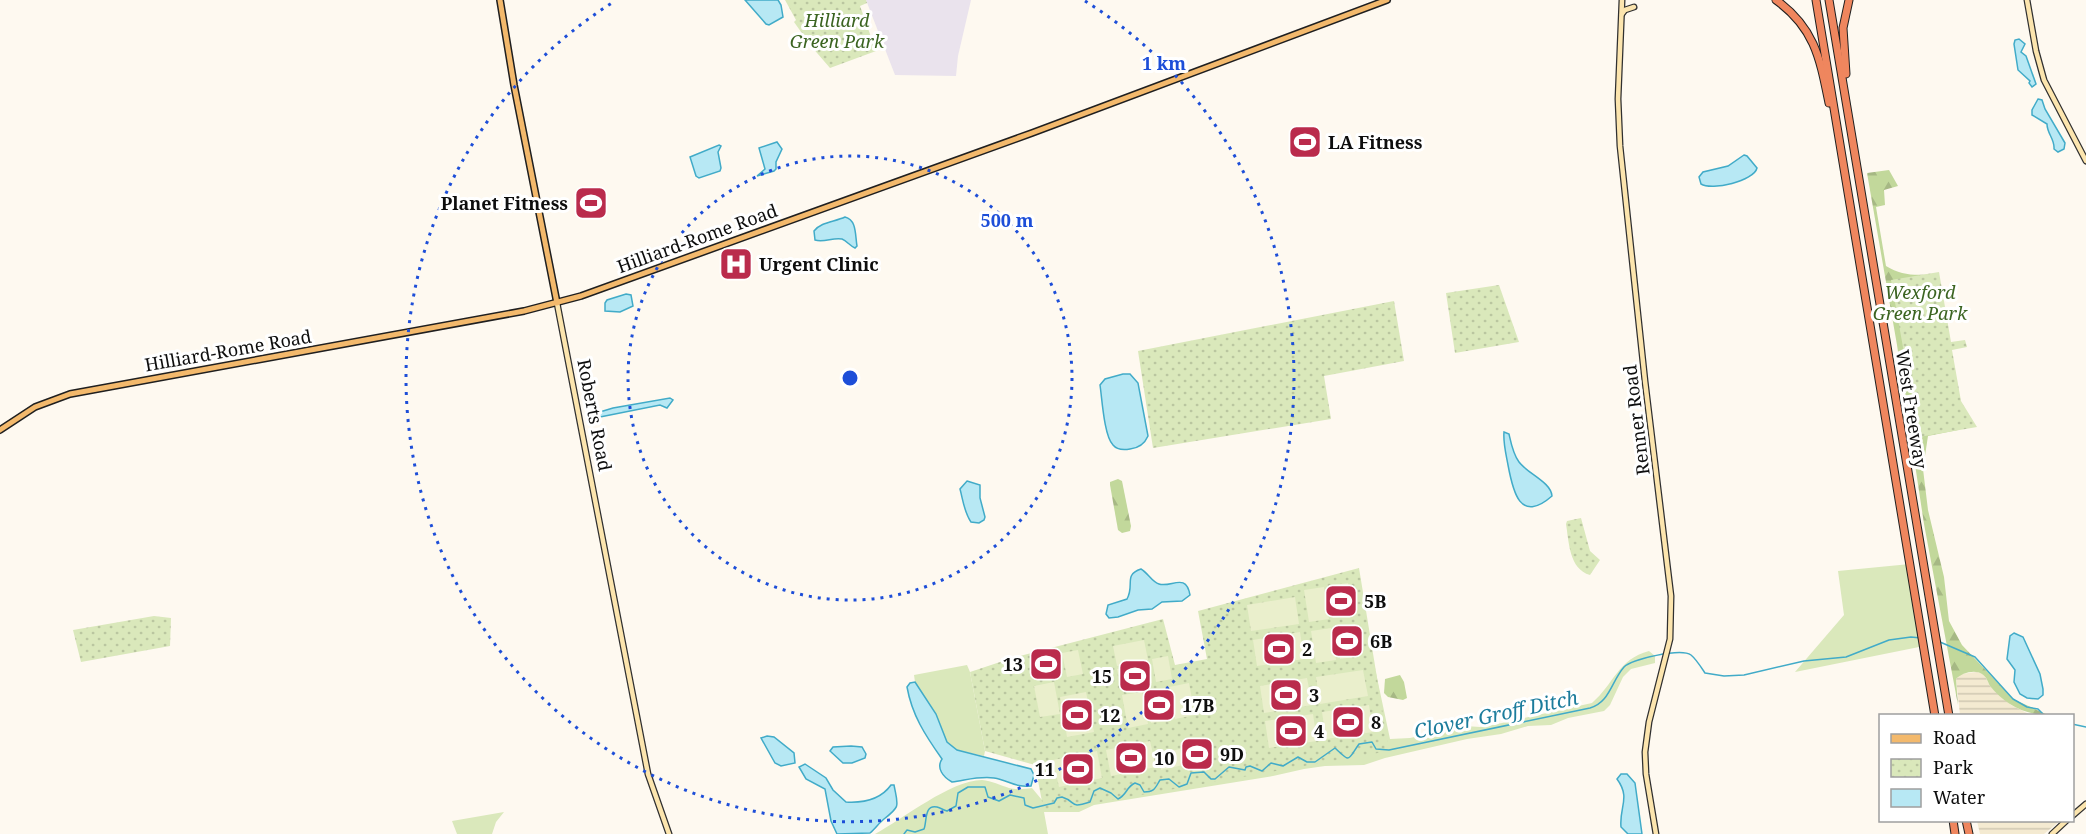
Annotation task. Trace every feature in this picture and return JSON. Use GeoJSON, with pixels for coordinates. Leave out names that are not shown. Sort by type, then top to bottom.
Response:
{"type":"FeatureCollection","features":[{"type":"Feature","properties":{"kind":"highway"},"geometry":{"type":"LineString","coordinates":[[1776,0],[1795,16],[1813,41],[1820,62],[1831,117],[1840,144]]}},
{"type":"Feature","properties":{"kind":"highway","name":"West Freeway"},"geometry":{"type":"LineString","coordinates":[[1816,0],[1935,714]]}},
{"type":"Feature","properties":{"kind":"highway","name":"West Freeway"},"geometry":{"type":"LineString","coordinates":[[1829,0],[1949,714]]}},
{"type":"Feature","properties":{"kind":"highway"},"geometry":{"type":"LineString","coordinates":[[1849,0],[1844,28],[1844,55],[1853,142]]}},
{"type":"Feature","properties":{"kind":"main road","name":"Roberts Road"},"geometry":{"type":"LineString","coordinates":[[500,0],[514,86],[648,774],[669,834]]}},
{"type":"Feature","properties":{"kind":"main road","name":"Hilliard-Rome Road"},"geometry":{"type":"LineString","coordinates":[[0,430],[35,407],[70,394],[557,303],[1007,142],[1387,0]]}},
{"type":"Feature","properties":{"kind":"main road"},"geometry":{"type":"LineString","coordinates":[[1622,0],[1634,7],[1625,10],[1622,14]]}},
{"type":"Feature","properties":{"kind":"main road","name":"Renner Road"},"geometry":{"type":"LineString","coordinates":[[1622,0],[1618,99],[1620,146],[1671,596],[1670,639],[1649,722],[1645,752],[1646,774],[1656,834]]}},
{"type":"Feature","properties":{"kind":"main road"},"geometry":{"type":"LineString","coordinates":[[2027,0],[2044,80],[2086,161]]}},
{"type":"Feature","properties":{"kind":"main road"},"geometry":{"type":"LineString","coordinates":[[2074,815],[2086,804]]}},
{"type":"Feature","properties":{"kind":"main road"},"geometry":{"type":"LineString","coordinates":[[2052,834],[2065,822]]}},
{"type":"Feature","properties":{"kind":"shaded area"},"geometry":{"type":"Polygon","coordinates":[[[866,0],[971,0],[958,56],[956,76],[895,75],[866,0]]]}},
{"type":"Feature","properties":{"kind":"shaded area"},"geometry":{"type":"Polygon","coordinates":[[[1977,672],[1984,674],[1990,686],[2011,705],[2029,714],[1960,714],[1956,679],[1960,674],[1977,672]]]}},
{"type":"Feature","properties":{"kind":"shaded area"},"geometry":{"type":"Polygon","coordinates":[[[1977,822],[2059,822],[2044,834],[1980,834],[1977,822]]]}},
{"type":"Feature","properties":{"kind":"green space","name":"Hilliard Green Park"},"geometry":{"type":"Polygon","coordinates":[[[785,0],[866,0],[867,3],[860,6],[876,51],[830,68],[794,22],[796,20],[785,0]]]}},
{"type":"Feature","properties":{"kind":"green space"},"geometry":{"type":"Polygon","coordinates":[[[1889,170],[1898,186],[1884,190],[1885,205],[1876,207],[1886,266],[1908,274],[1932,274],[1958,430],[1928,436],[1923,469],[1928,510],[1944,577],[1949,621],[1962,645],[2013,699],[2046,714],[2023,711],[2009,703],[1990,686],[1983,675],[1976,672],[1965,673],[1956,679],[1958,705],[1924,524],[1897,345],[1867,173],[1889,170]]]}},
{"type":"Feature","properties":{"kind":"green space","name":"Wexford Green Park"},"geometry":{"type":"Polygon","coordinates":[[[1939,272],[1951,342],[1965,340],[1967,347],[1952,350],[1961,401],[1977,427],[1919,437],[1891,280],[1939,272]]]}},
{"type":"Feature","properties":{"kind":"green space"},"geometry":{"type":"Polygon","coordinates":[[[1499,285],[1519,342],[1455,353],[1446,293],[1499,285]]]}},
{"type":"Feature","properties":{"kind":"green space"},"geometry":{"type":"Polygon","coordinates":[[[1394,301],[1404,361],[1324,376],[1331,419],[1153,448],[1138,351],[1394,301]]]}},
{"type":"Feature","properties":{"kind":"green space"},"geometry":{"type":"Polygon","coordinates":[[[1118,479],[1122,481],[1131,526],[1130,531],[1122,533],[1118,530],[1110,485],[1110,482],[1118,479]]]}},
{"type":"Feature","properties":{"kind":"green space"},"geometry":{"type":"Polygon","coordinates":[[[1581,518],[1590,551],[1600,560],[1590,575],[1583,572],[1574,561],[1568,539],[1567,521],[1581,518]]]}},
{"type":"Feature","properties":{"kind":"green space"},"geometry":{"type":"Polygon","coordinates":[[[1910,564],[1924,646],[1795,672],[1844,615],[1838,571],[1910,564]]]}},
{"type":"Feature","properties":{"kind":"green space"},"geometry":{"type":"Polygon","coordinates":[[[1359,568],[1389,751],[1044,812],[1035,765],[985,751],[970,672],[1012,658],[1163,619],[1175,665],[1207,659],[1198,611],[1359,568]]]}},
{"type":"Feature","properties":{"kind":"green space","name":"5B"},"geometry":{"type":"Polygon","coordinates":[[[1348,583],[1353,615],[1333,618],[1328,586],[1348,583]]]}},
{"type":"Feature","properties":{"kind":"green space"},"geometry":{"type":"Polygon","coordinates":[[[1324,587],[1329,619],[1309,622],[1304,590],[1324,587]]]}},
{"type":"Feature","properties":{"kind":"green space"},"geometry":{"type":"Polygon","coordinates":[[[1295,597],[1299,624],[1251,631],[1247,605],[1295,597]]]}},
{"type":"Feature","properties":{"kind":"green space"},"geometry":{"type":"Polygon","coordinates":[[[154,616],[171,618],[170,646],[81,662],[73,630],[154,616]]]}},
{"type":"Feature","properties":{"kind":"green space","name":"6B"},"geometry":{"type":"Polygon","coordinates":[[[1355,624],[1360,656],[1340,659],[1335,627],[1355,624]]]}},
{"type":"Feature","properties":{"kind":"green space"},"geometry":{"type":"Polygon","coordinates":[[[1331,628],[1336,660],[1316,663],[1311,631],[1331,628]]]}},
{"type":"Feature","properties":{"kind":"green space","name":"2"},"geometry":{"type":"Polygon","coordinates":[[[1300,632],[1304,659],[1257,666],[1253,640],[1300,632]]]}},
{"type":"Feature","properties":{"kind":"green space"},"geometry":{"type":"Polygon","coordinates":[[[1144,640],[1148,660],[1117,666],[1113,646],[1144,640]]]}},
{"type":"Feature","properties":{"kind":"green space"},"geometry":{"type":"Polygon","coordinates":[[[1078,650],[1083,674],[1067,677],[1062,653],[1078,650]]]}},
{"type":"Feature","properties":{"kind":"green space"},"geometry":{"type":"Polygon","coordinates":[[[1649,651],[1655,656],[1655,663],[1631,669],[1623,677],[1610,705],[1604,711],[1568,718],[1551,725],[1528,726],[1501,734],[1467,739],[1364,765],[1304,769],[1094,805],[1079,812],[1044,812],[1048,834],[875,834],[927,801],[956,786],[970,782],[982,780],[1012,789],[1032,788],[1042,800],[1054,802],[1376,673],[1390,739],[1410,738],[1465,726],[1480,727],[1502,723],[1592,703],[1623,666],[1649,651]]]}},
{"type":"Feature","properties":{"kind":"green space","name":"13"},"geometry":{"type":"Polygon","coordinates":[[[1057,654],[1060,670],[1036,675],[1033,659],[1057,654]]]}},
{"type":"Feature","properties":{"kind":"green space"},"geometry":{"type":"Polygon","coordinates":[[[1168,656],[1172,679],[1156,682],[1152,659],[1168,656]]]}},
{"type":"Feature","properties":{"kind":"green space","name":"15"},"geometry":{"type":"Polygon","coordinates":[[[1149,663],[1152,683],[1121,689],[1117,669],[1149,663]]]}},
{"type":"Feature","properties":{"kind":"green space"},"geometry":{"type":"Polygon","coordinates":[[[967,665],[985,751],[984,756],[957,750],[947,742],[936,714],[915,682],[914,675],[967,665]]]}},
{"type":"Feature","properties":{"kind":"green space"},"geometry":{"type":"Polygon","coordinates":[[[1363,670],[1368,696],[1320,704],[1316,677],[1363,670]]]}},
{"type":"Feature","properties":{"kind":"green space"},"geometry":{"type":"Polygon","coordinates":[[[1400,675],[1407,698],[1403,700],[1388,697],[1384,693],[1385,679],[1400,675]]]}},
{"type":"Feature","properties":{"kind":"green space","name":"3"},"geometry":{"type":"Polygon","coordinates":[[[1307,678],[1312,705],[1264,713],[1260,686],[1307,678]]]}},
{"type":"Feature","properties":{"kind":"green space"},"geometry":{"type":"Polygon","coordinates":[[[1054,682],[1060,714],[1040,717],[1034,686],[1054,682]]]}},
{"type":"Feature","properties":{"kind":"green space"},"geometry":{"type":"Polygon","coordinates":[[[1189,683],[1195,715],[1175,719],[1169,687],[1189,683]]]}},
{"type":"Feature","properties":{"kind":"green space","name":"17B"},"geometry":{"type":"Polygon","coordinates":[[[1166,688],[1172,720],[1151,723],[1146,691],[1166,688]]]}},
{"type":"Feature","properties":{"kind":"green space","name":"12"},"geometry":{"type":"Polygon","coordinates":[[[1086,692],[1094,732],[1067,737],[1060,697],[1086,692]]]}},
{"type":"Feature","properties":{"kind":"green space"},"geometry":{"type":"Polygon","coordinates":[[[1142,692],[1148,724],[1128,728],[1122,695],[1142,692]]]}},
{"type":"Feature","properties":{"kind":"green space","name":"8"},"geometry":{"type":"Polygon","coordinates":[[[1369,705],[1373,732],[1326,739],[1322,712],[1369,705]]]}},
{"type":"Feature","properties":{"kind":"green space","name":"4"},"geometry":{"type":"Polygon","coordinates":[[[1313,714],[1317,741],[1269,748],[1265,721],[1313,714]]]}},
{"type":"Feature","properties":{"kind":"green space","name":"10"},"geometry":{"type":"Polygon","coordinates":[[[1150,741],[1156,767],[1111,776],[1106,750],[1150,741]]]}},
{"type":"Feature","properties":{"kind":"green space"},"geometry":{"type":"Polygon","coordinates":[[[1180,749],[1183,765],[1161,770],[1158,754],[1180,749]]]}},
{"type":"Feature","properties":{"kind":"green space","name":"11"},"geometry":{"type":"Polygon","coordinates":[[[1097,751],[1102,778],[1059,787],[1053,760],[1097,751]]]}},
{"type":"Feature","properties":{"kind":"green space"},"geometry":{"type":"Polygon","coordinates":[[[504,812],[496,822],[492,834],[457,834],[452,821],[504,812]]]}},
{"type":"Feature","properties":{"kind":"water"},"geometry":{"type":"Polygon","coordinates":[[[745,0],[778,0],[783,17],[769,25],[766,24],[745,0]]]}},
{"type":"Feature","properties":{"kind":"water"},"geometry":{"type":"Polygon","coordinates":[[[2019,39],[2025,44],[2021,52],[2026,56],[2036,84],[2032,87],[2030,81],[2018,70],[2014,44],[2015,40],[2019,39]]]}},
{"type":"Feature","properties":{"kind":"water"},"geometry":{"type":"Polygon","coordinates":[[[2038,99],[2042,100],[2065,143],[2064,149],[2058,152],[2054,149],[2047,124],[2032,115],[2038,99]]]}},
{"type":"Feature","properties":{"kind":"water"},"geometry":{"type":"Polygon","coordinates":[[[777,142],[782,149],[776,162],[776,169],[757,176],[765,169],[759,148],[777,142]]]}},
{"type":"Feature","properties":{"kind":"water"},"geometry":{"type":"Polygon","coordinates":[[[721,146],[718,152],[720,171],[699,178],[696,176],[690,157],[721,146]]]}},
{"type":"Feature","properties":{"kind":"water"},"geometry":{"type":"Polygon","coordinates":[[[1744,155],[1757,168],[1749,177],[1732,184],[1706,186],[1701,184],[1699,177],[1703,172],[1728,166],[1744,155]]]}},
{"type":"Feature","properties":{"kind":"water"},"geometry":{"type":"Polygon","coordinates":[[[845,217],[854,225],[857,246],[855,248],[842,239],[815,240],[814,231],[817,228],[845,217]]]}},
{"type":"Feature","properties":{"kind":"water"},"geometry":{"type":"Polygon","coordinates":[[[626,294],[631,295],[633,306],[620,312],[605,311],[607,300],[626,294]]]}},
{"type":"Feature","properties":{"kind":"water"},"geometry":{"type":"Polygon","coordinates":[[[1130,374],[1138,383],[1148,436],[1139,446],[1125,450],[1116,448],[1110,440],[1105,425],[1100,385],[1105,379],[1130,374]]]}},
{"type":"Feature","properties":{"kind":"water"},"geometry":{"type":"Polygon","coordinates":[[[670,398],[673,400],[667,408],[660,405],[600,417],[592,418],[590,415],[613,408],[670,398]]]}},
{"type":"Feature","properties":{"kind":"water"},"geometry":{"type":"Polygon","coordinates":[[[1504,432],[1509,434],[1519,462],[1551,491],[1552,496],[1541,504],[1532,507],[1525,506],[1516,494],[1510,475],[1504,432]]]}},
{"type":"Feature","properties":{"kind":"water"},"geometry":{"type":"Polygon","coordinates":[[[967,481],[980,485],[980,498],[985,517],[979,523],[971,522],[964,506],[960,489],[967,481]]]}},
{"type":"Feature","properties":{"kind":"water"},"geometry":{"type":"Polygon","coordinates":[[[1141,569],[1159,584],[1182,582],[1188,588],[1190,595],[1182,601],[1162,602],[1152,609],[1138,610],[1109,618],[1106,614],[1108,605],[1127,599],[1132,574],[1141,569]]]}},
{"type":"Feature","properties":{"kind":"water"},"geometry":{"type":"Polygon","coordinates":[[[2014,633],[2023,637],[2040,674],[2043,695],[2038,699],[2027,698],[2020,694],[2014,682],[2015,670],[2007,659],[2010,636],[2014,633]]]}},
{"type":"Feature","properties":{"kind":"water"},"geometry":{"type":"Polygon","coordinates":[[[915,682],[936,714],[947,742],[957,750],[1031,769],[1034,775],[1031,786],[1021,786],[994,778],[952,782],[946,778],[940,769],[942,759],[912,707],[907,687],[910,683],[915,682]]]}},
{"type":"Feature","properties":{"kind":"water"},"geometry":{"type":"Polygon","coordinates":[[[774,737],[794,753],[795,763],[781,766],[775,763],[761,738],[774,737]]]}},
{"type":"Feature","properties":{"kind":"water"},"geometry":{"type":"Polygon","coordinates":[[[833,747],[862,747],[866,754],[865,758],[852,763],[843,763],[830,751],[833,747]]]}},
{"type":"Feature","properties":{"kind":"water"},"geometry":{"type":"Polygon","coordinates":[[[805,764],[826,778],[833,790],[846,802],[871,799],[894,785],[896,808],[870,833],[837,834],[831,821],[825,789],[806,779],[799,767],[805,764]]]}},
{"type":"Feature","properties":{"kind":"water"},"geometry":{"type":"Polygon","coordinates":[[[1621,774],[1627,774],[1635,783],[1642,834],[1628,834],[1621,827],[1624,797],[1617,779],[1621,774]]]}},
{"type":"Feature","properties":{"kind":"waterway","name":"Clover Groff Ditch"},"geometry":{"type":"LineString","coordinates":[[904,834],[907,830],[915,832],[924,829],[930,808],[937,807],[947,811],[956,806],[958,793],[968,787],[985,787],[988,797],[999,801],[1010,795],[1024,798],[1025,805],[1033,808],[1054,803],[1057,798],[1062,797],[1076,805],[1090,802],[1094,791],[1100,788],[1118,799],[1135,783],[1140,785],[1144,792],[1153,790],[1160,780],[1169,779],[1179,787],[1187,784],[1191,773],[1204,772],[1211,779],[1215,779],[1229,767],[1245,770],[1250,766],[1262,771],[1271,763],[1283,766],[1298,757],[1307,762],[1315,762],[1335,748],[1348,758],[1359,744],[1372,742],[1376,749],[1389,750],[1590,708],[1602,701],[1624,667],[1656,655],[1686,653],[1693,657],[1705,673],[1724,676],[1744,675],[1804,661],[1846,657],[1889,640],[1921,638]]}},
{"type":"Feature","properties":{"kind":"waterway","name":"Clover Groff Ditch"},"geometry":{"type":"LineString","coordinates":[[1940,642],[1975,657],[2013,699],[2027,707],[2038,709],[2043,714]]}},
{"type":"Feature","properties":{"kind":"waterway","name":"Clover Groff Ditch"},"geometry":{"type":"LineString","coordinates":[[2074,724],[2086,727]]}},
{"type":"Feature","properties":{"kind":"place","name":"LA Fitness"},"geometry":{"type":"Point","coordinates":[1305,142]}},
{"type":"Feature","properties":{"kind":"place","name":"Planet Fitness"},"geometry":{"type":"Point","coordinates":[591,203]}},
{"type":"Feature","properties":{"kind":"place","name":"Urgent Clinic"},"geometry":{"type":"Point","coordinates":[736,264]}},
{"type":"Feature","properties":{"kind":"place","name":"5B"},"geometry":{"type":"Point","coordinates":[1341,601]}},
{"type":"Feature","properties":{"kind":"place","name":"6B"},"geometry":{"type":"Point","coordinates":[1347,641]}},
{"type":"Feature","properties":{"kind":"place","name":"2"},"geometry":{"type":"Point","coordinates":[1279,649]}},
{"type":"Feature","properties":{"kind":"place","name":"13"},"geometry":{"type":"Point","coordinates":[1046,664]}},
{"type":"Feature","properties":{"kind":"place","name":"15"},"geometry":{"type":"Point","coordinates":[1135,676]}},
{"type":"Feature","properties":{"kind":"place","name":"3"},"geometry":{"type":"Point","coordinates":[1286,695]}},
{"type":"Feature","properties":{"kind":"place","name":"17B"},"geometry":{"type":"Point","coordinates":[1159,705]}},
{"type":"Feature","properties":{"kind":"place","name":"12"},"geometry":{"type":"Point","coordinates":[1077,715]}},
{"type":"Feature","properties":{"kind":"place","name":"8"},"geometry":{"type":"Point","coordinates":[1348,722]}},
{"type":"Feature","properties":{"kind":"place","name":"4"},"geometry":{"type":"Point","coordinates":[1291,731]}},
{"type":"Feature","properties":{"kind":"place","name":"9D"},"geometry":{"type":"Point","coordinates":[1197,754]}},
{"type":"Feature","properties":{"kind":"place","name":"10"},"geometry":{"type":"Point","coordinates":[1131,758]}},
{"type":"Feature","properties":{"kind":"place","name":"11"},"geometry":{"type":"Point","coordinates":[1078,769]}}]}
